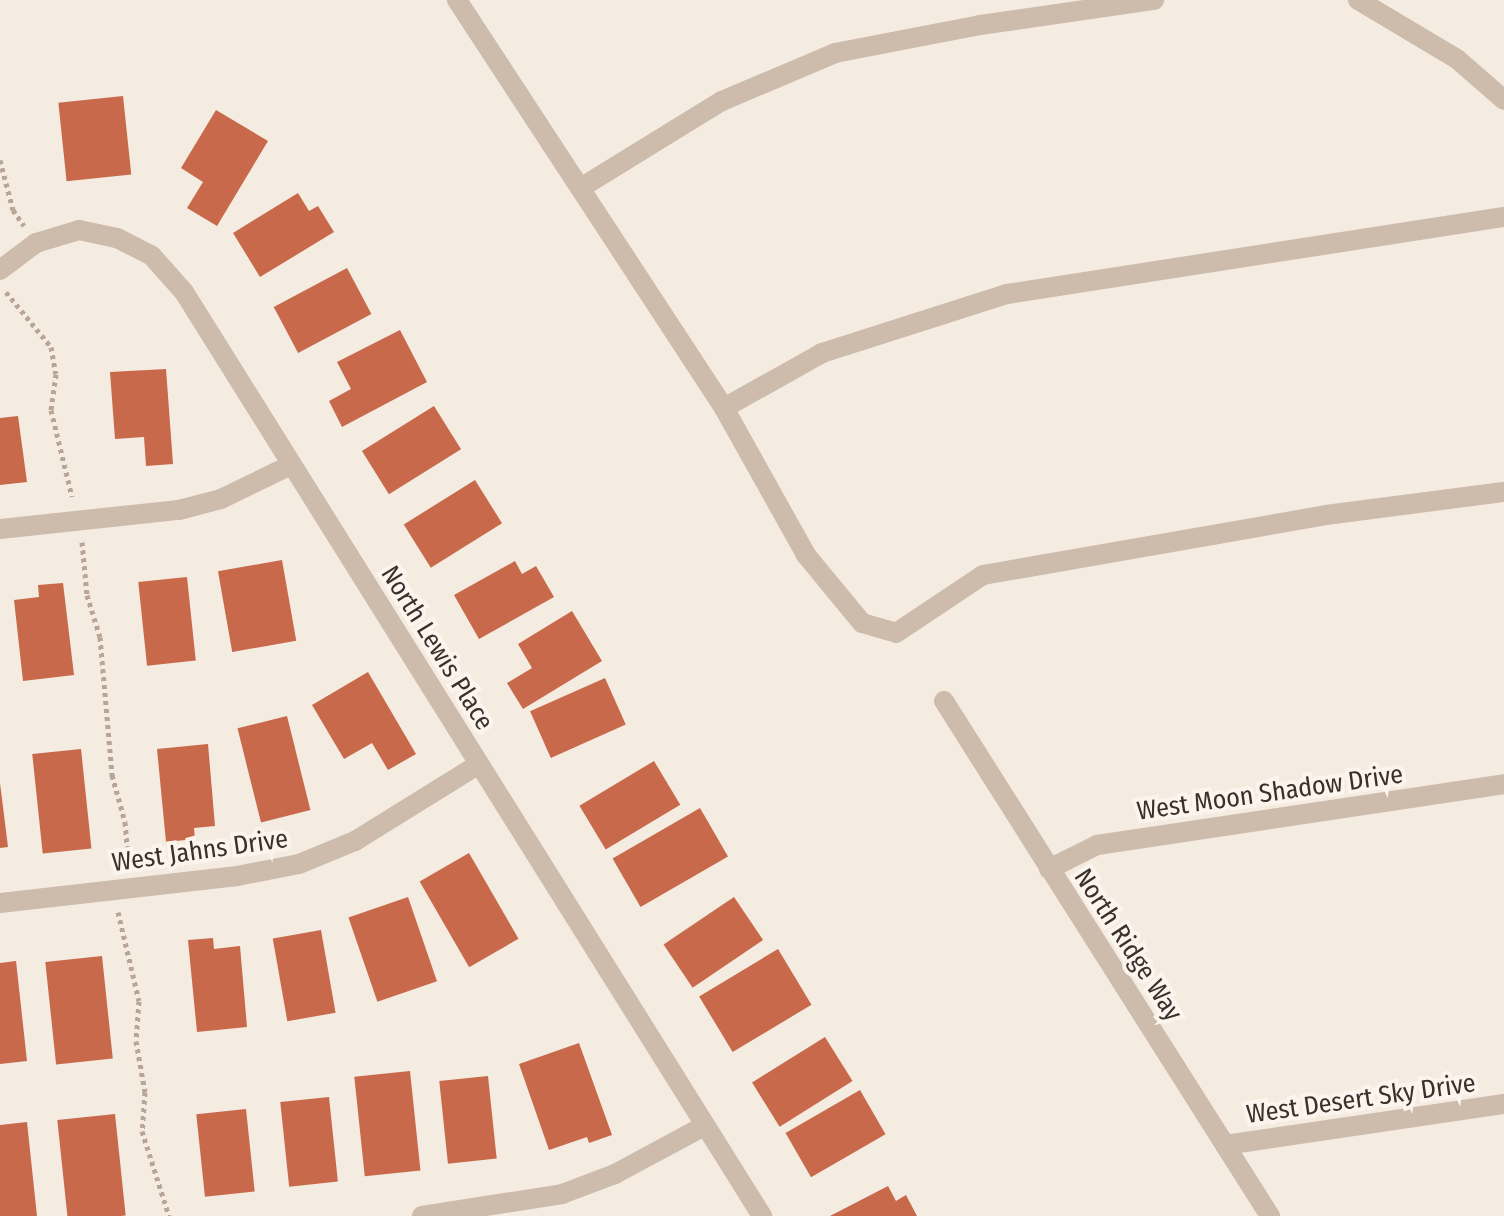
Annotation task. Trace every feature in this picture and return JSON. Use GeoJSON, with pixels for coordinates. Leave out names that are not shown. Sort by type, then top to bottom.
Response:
{"type":"FeatureCollection","features":[{"type":"Feature","properties":{"kind":"street"},"geometry":{"type":"LineString","coordinates":[[457,0],[724,408],[806,555],[862,623],[896,633],[983,575],[1326,515],[1504,492]]}},
{"type":"Feature","properties":{"kind":"street"},"geometry":{"type":"LineString","coordinates":[[582,187],[722,101],[835,53],[980,25],[1154,0]]}},
{"type":"Feature","properties":{"kind":"street"},"geometry":{"type":"LineString","coordinates":[[1358,0],[1457,59],[1504,100]]}},
{"type":"Feature","properties":{"kind":"street"},"geometry":{"type":"LineString","coordinates":[[724,408],[822,353],[1007,294],[1504,217]]}},
{"type":"Feature","properties":{"kind":"street","name":"North Lewis Place"},"geometry":{"type":"LineString","coordinates":[[0,270],[36,243],[79,230],[117,238],[152,256],[184,292],[762,1216]]}},
{"type":"Feature","properties":{"kind":"street"},"geometry":{"type":"LineString","coordinates":[[0,529],[207,503],[291,465]]}},
{"type":"Feature","properties":{"kind":"street","name":"North Ridge Way"},"geometry":{"type":"LineString","coordinates":[[944,701],[1270,1216]]}},
{"type":"Feature","properties":{"kind":"street","name":"West Jahns Drive"},"geometry":{"type":"LineString","coordinates":[[0,903],[299,864],[355,841],[479,764]]}},
{"type":"Feature","properties":{"kind":"street","name":"West Moon Shadow Drive"},"geometry":{"type":"LineString","coordinates":[[1049,869],[1097,845],[1504,784]]}},
{"type":"Feature","properties":{"kind":"street","name":"West Desert Sky Drive"},"geometry":{"type":"LineString","coordinates":[[1225,1145],[1504,1104]]}},
{"type":"Feature","properties":{"kind":"street"},"geometry":{"type":"LineString","coordinates":[[422,1216],[562,1194],[615,1174],[704,1126]]}},
{"type":"Feature","properties":{"kind":"path"},"geometry":{"type":"LineString","coordinates":[[0,160],[10,181],[13,210],[36,243]]}},
{"type":"Feature","properties":{"kind":"path"},"geometry":{"type":"LineString","coordinates":[[0,285],[51,347],[56,374],[51,410],[77,521],[87,595],[100,637],[112,775],[131,862],[118,912],[139,1001],[136,1041],[145,1092],[142,1131],[169,1216]]}},
{"type":"Feature","properties":{"kind":"building"},"geometry":{"type":"Polygon","coordinates":[[[123,96],[131,175],[67,181],[58,103],[123,96]]]}},
{"type":"Feature","properties":{"kind":"building"},"geometry":{"type":"Polygon","coordinates":[[[216,110],[268,141],[217,226],[187,208],[203,182],[181,168],[216,110]]]}},
{"type":"Feature","properties":{"kind":"building"},"geometry":{"type":"Polygon","coordinates":[[[298,193],[309,211],[318,206],[334,232],[260,277],[233,233],[298,193]]]}},
{"type":"Feature","properties":{"kind":"building"},"geometry":{"type":"Polygon","coordinates":[[[347,268],[371,314],[298,353],[274,307],[347,268]]]}},
{"type":"Feature","properties":{"kind":"building"},"geometry":{"type":"Polygon","coordinates":[[[400,330],[427,382],[342,427],[329,401],[351,389],[337,362],[400,330]]]}},
{"type":"Feature","properties":{"kind":"building"},"geometry":{"type":"Polygon","coordinates":[[[166,369],[173,464],[146,466],[144,437],[115,439],[110,372],[166,369]]]}},
{"type":"Feature","properties":{"kind":"building"},"geometry":{"type":"Polygon","coordinates":[[[434,406],[461,449],[389,494],[362,451],[434,406]]]}},
{"type":"Feature","properties":{"kind":"building"},"geometry":{"type":"Polygon","coordinates":[[[18,416],[27,482],[0,485],[0,418],[18,416]]]}},
{"type":"Feature","properties":{"kind":"building"},"geometry":{"type":"Polygon","coordinates":[[[475,480],[502,523],[431,568],[404,525],[475,480]]]}},
{"type":"Feature","properties":{"kind":"building"},"geometry":{"type":"Polygon","coordinates":[[[282,560],[296,641],[232,652],[218,571],[282,560]]]}},
{"type":"Feature","properties":{"kind":"building"},"geometry":{"type":"Polygon","coordinates":[[[515,561],[522,574],[536,566],[554,597],[479,639],[454,595],[515,561]]]}},
{"type":"Feature","properties":{"kind":"building"},"geometry":{"type":"Polygon","coordinates":[[[187,577],[196,661],[147,666],[138,582],[187,577]]]}},
{"type":"Feature","properties":{"kind":"building"},"geometry":{"type":"Polygon","coordinates":[[[63,583],[74,675],[23,681],[14,600],[39,597],[38,585],[63,583]]]}},
{"type":"Feature","properties":{"kind":"building"},"geometry":{"type":"Polygon","coordinates":[[[572,611],[602,661],[523,709],[507,683],[532,668],[518,644],[572,611]]]}},
{"type":"Feature","properties":{"kind":"building"},"geometry":{"type":"Polygon","coordinates":[[[368,672],[416,754],[388,770],[372,743],[344,759],[312,705],[368,672]]]}},
{"type":"Feature","properties":{"kind":"building"},"geometry":{"type":"Polygon","coordinates":[[[605,678],[626,725],[551,758],[530,711],[605,678]]]}},
{"type":"Feature","properties":{"kind":"building"},"geometry":{"type":"Polygon","coordinates":[[[287,716],[310,810],[261,822],[238,728],[287,716]]]}},
{"type":"Feature","properties":{"kind":"building"},"geometry":{"type":"Polygon","coordinates":[[[208,744],[215,826],[194,828],[195,839],[166,842],[157,749],[208,744]]]}},
{"type":"Feature","properties":{"kind":"building"},"geometry":{"type":"Polygon","coordinates":[[[81,749],[91,848],[43,854],[32,754],[81,749]]]}},
{"type":"Feature","properties":{"kind":"building"},"geometry":{"type":"Polygon","coordinates":[[[654,761],[680,805],[606,850],[579,806],[654,761]]]}},
{"type":"Feature","properties":{"kind":"building"},"geometry":{"type":"Polygon","coordinates":[[[0,783],[8,847],[0,848],[0,783]]]}},
{"type":"Feature","properties":{"kind":"building"},"geometry":{"type":"Polygon","coordinates":[[[700,808],[728,856],[641,907],[613,858],[700,808]]]}},
{"type":"Feature","properties":{"kind":"building"},"geometry":{"type":"Polygon","coordinates":[[[469,853],[518,939],[469,967],[420,882],[469,853]]]}},
{"type":"Feature","properties":{"kind":"building"},"geometry":{"type":"Polygon","coordinates":[[[408,897],[437,981],[377,1002],[348,918],[408,897]]]}},
{"type":"Feature","properties":{"kind":"building"},"geometry":{"type":"Polygon","coordinates":[[[734,897],[763,940],[693,988],[664,945],[734,897]]]}},
{"type":"Feature","properties":{"kind":"building"},"geometry":{"type":"Polygon","coordinates":[[[321,930],[336,1013],[287,1021],[273,939],[321,930]]]}},
{"type":"Feature","properties":{"kind":"building"},"geometry":{"type":"Polygon","coordinates":[[[213,938],[214,949],[240,946],[247,1027],[197,1032],[188,940],[213,938]]]}},
{"type":"Feature","properties":{"kind":"building"},"geometry":{"type":"Polygon","coordinates":[[[778,949],[811,1005],[733,1052],[699,996],[778,949]]]}},
{"type":"Feature","properties":{"kind":"building"},"geometry":{"type":"Polygon","coordinates":[[[102,956],[113,1058],[56,1064],[45,962],[102,956]]]}},
{"type":"Feature","properties":{"kind":"building"},"geometry":{"type":"Polygon","coordinates":[[[16,961],[27,1061],[0,1064],[0,963],[16,961]]]}},
{"type":"Feature","properties":{"kind":"building"},"geometry":{"type":"Polygon","coordinates":[[[825,1037],[853,1081],[780,1127],[752,1083],[825,1037]]]}},
{"type":"Feature","properties":{"kind":"building"},"geometry":{"type":"Polygon","coordinates":[[[579,1043],[612,1135],[589,1143],[587,1137],[549,1150],[519,1064],[579,1043]]]}},
{"type":"Feature","properties":{"kind":"building"},"geometry":{"type":"Polygon","coordinates":[[[410,1071],[420,1170],[365,1176],[354,1077],[410,1071]]]}},
{"type":"Feature","properties":{"kind":"building"},"geometry":{"type":"Polygon","coordinates":[[[488,1076],[497,1159],[448,1164],[439,1081],[488,1076]]]}},
{"type":"Feature","properties":{"kind":"building"},"geometry":{"type":"Polygon","coordinates":[[[860,1090],[886,1134],[811,1177],[786,1133],[860,1090]]]}},
{"type":"Feature","properties":{"kind":"building"},"geometry":{"type":"Polygon","coordinates":[[[329,1097],[338,1182],[289,1187],[280,1102],[329,1097]]]}},
{"type":"Feature","properties":{"kind":"building"},"geometry":{"type":"Polygon","coordinates":[[[246,1109],[255,1192],[205,1197],[196,1114],[246,1109]]]}},
{"type":"Feature","properties":{"kind":"building"},"geometry":{"type":"Polygon","coordinates":[[[115,1114],[126,1215],[67,1216],[57,1120],[115,1114]]]}},
{"type":"Feature","properties":{"kind":"building"},"geometry":{"type":"Polygon","coordinates":[[[27,1122],[37,1216],[0,1216],[0,1125],[27,1122]]]}},
{"type":"Feature","properties":{"kind":"building"},"geometry":{"type":"Polygon","coordinates":[[[888,1186],[896,1201],[906,1195],[917,1216],[830,1216],[888,1186]]]}}]}
